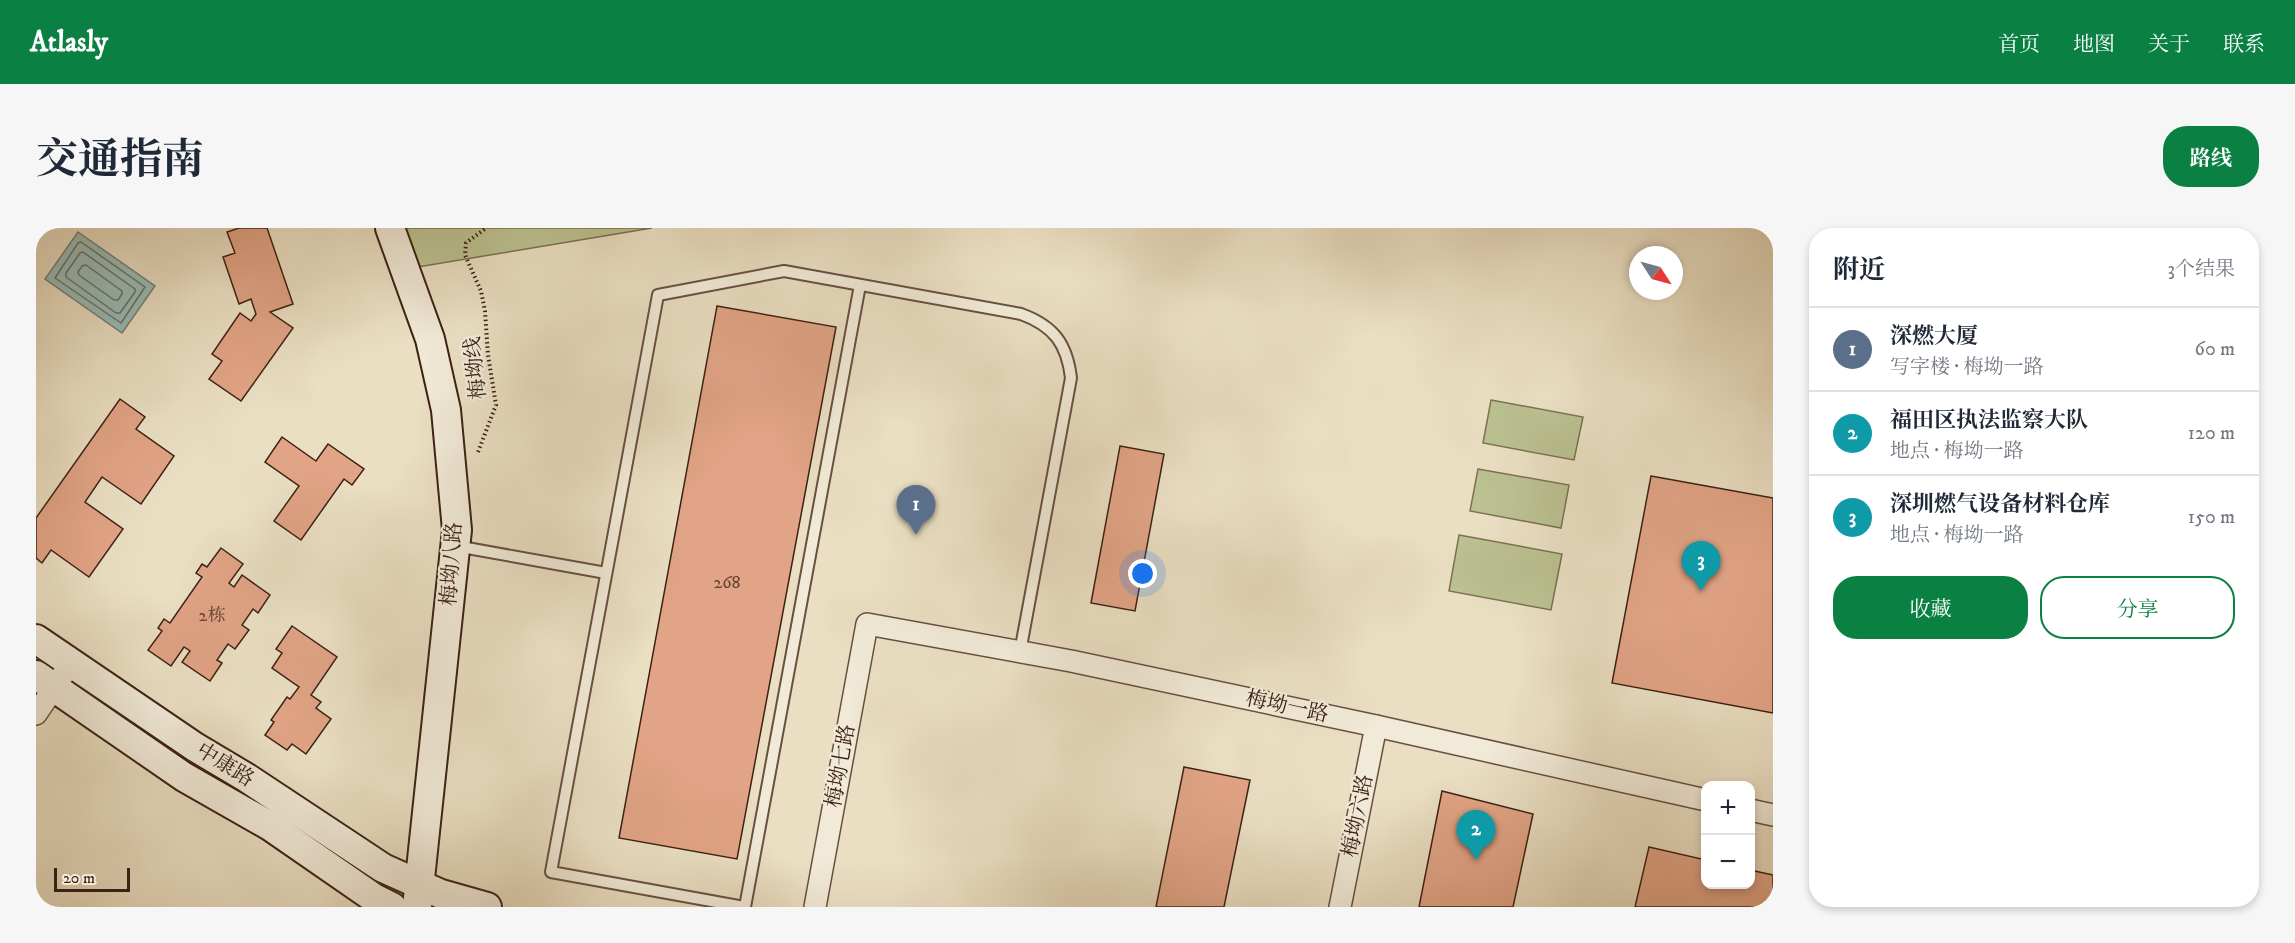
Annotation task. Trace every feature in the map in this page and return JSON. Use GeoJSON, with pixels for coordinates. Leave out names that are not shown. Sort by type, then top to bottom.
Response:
{"type":"FeatureCollection","features":[{"type":"Feature","properties":{"kind":"main road","name":"梅坳八路"},"geometry":{"type":"LineString","coordinates":[[390,228],[430,339],[443,400],[457,531],[418,896]]}},
{"type":"Feature","properties":{"kind":"main road","name":"中康路"},"geometry":{"type":"LineString","coordinates":[[36,639],[195,747],[247,778],[383,868],[418,896],[441,894],[487,907]]}},
{"type":"Feature","properties":{"kind":"main road","name":"中康路"},"geometry":{"type":"LineString","coordinates":[[45,681],[184,777],[270,826],[374,898],[392,907]]}},
{"type":"Feature","properties":{"kind":"street","name":"梅坳一路"},"geometry":{"type":"LineString","coordinates":[[867,624],[1020,652],[1376,726],[1701,799]]}},
{"type":"Feature","properties":{"kind":"street","name":"梅坳七路"},"geometry":{"type":"LineString","coordinates":[[815,907],[867,624]]}},
{"type":"Feature","properties":{"kind":"street"},"geometry":{"type":"LineString","coordinates":[[36,714],[45,681],[71,663]]}},
{"type":"Feature","properties":{"kind":"street","name":"梅坳六路"},"geometry":{"type":"LineString","coordinates":[[1340,907],[1376,726]]}},
{"type":"Feature","properties":{"kind":"street"},"geometry":{"type":"LineString","coordinates":[[1755,811],[1773,815]]}},
{"type":"Feature","properties":{"kind":"lane"},"geometry":{"type":"LineString","coordinates":[[860,285],[745,907],[551,872],[658,294],[784,271],[1021,314],[1047,327],[1065,350],[1071,378],[1020,652]]}},
{"type":"Feature","properties":{"kind":"lane"},"geometry":{"type":"LineString","coordinates":[[456,546],[606,573]]}},
{"type":"Feature","properties":{"kind":"path","name":"梅坳线"},"geometry":{"type":"LineString","coordinates":[[472,460],[478,452],[496,405],[481,291],[465,255],[466,243],[486,228]]}},
{"type":"Feature","properties":{"kind":"green space"},"geometry":{"type":"Polygon","coordinates":[[[390,228],[652,228],[406,269],[390,228]]]}},
{"type":"Feature","properties":{"kind":"green space"},"geometry":{"type":"Polygon","coordinates":[[[1491,400],[1583,417],[1574,460],[1483,443],[1491,400]]]}},
{"type":"Feature","properties":{"kind":"green space"},"geometry":{"type":"Polygon","coordinates":[[[1478,469],[1569,485],[1561,528],[1470,511],[1478,469]]]}},
{"type":"Feature","properties":{"kind":"green space"},"geometry":{"type":"Polygon","coordinates":[[[1459,535],[1562,554],[1551,610],[1449,591],[1459,535]]]}},
{"type":"Feature","properties":{"kind":"water"},"geometry":{"type":"Polygon","coordinates":[[[78,232],[155,286],[122,333],[45,279],[78,232]]]}},
{"type":"Feature","properties":{"kind":"building"},"geometry":{"type":"Polygon","coordinates":[[[239,228],[267,228],[293,304],[270,312],[293,328],[241,401],[209,379],[222,361],[212,354],[240,313],[251,321],[256,314],[251,299],[239,304],[223,257],[235,253],[227,232],[239,228]]]}},
{"type":"Feature","properties":{"kind":"building"},"geometry":{"type":"Polygon","coordinates":[[[717,306],[836,327],[737,859],[619,838],[717,306]]]}},
{"type":"Feature","properties":{"kind":"building"},"geometry":{"type":"Polygon","coordinates":[[[120,399],[145,417],[136,429],[174,456],[141,504],[102,477],[85,502],[123,529],[89,577],[51,550],[42,563],[36,558],[36,518],[120,399]]]}},
{"type":"Feature","properties":{"kind":"building"},"geometry":{"type":"Polygon","coordinates":[[[282,437],[316,461],[328,444],[364,469],[352,485],[344,479],[301,540],[274,521],[299,486],[265,462],[282,437]]]}},
{"type":"Feature","properties":{"kind":"building"},"geometry":{"type":"Polygon","coordinates":[[[1120,446],[1164,454],[1135,611],[1091,603],[1120,446]]]}},
{"type":"Feature","properties":{"kind":"building"},"geometry":{"type":"Polygon","coordinates":[[[1651,476],[1773,498],[1773,713],[1612,683],[1651,476]]]}},
{"type":"Feature","properties":{"kind":"building"},"geometry":{"type":"Polygon","coordinates":[[[221,548],[243,564],[229,583],[234,587],[242,575],[270,595],[258,613],[253,609],[242,625],[249,630],[235,649],[228,644],[217,660],[222,663],[210,681],[182,662],[190,651],[184,647],[171,666],[148,650],[162,631],[158,628],[164,619],[170,623],[202,577],[196,573],[202,564],[207,567],[221,548]]]}},
{"type":"Feature","properties":{"kind":"building"},"geometry":{"type":"Polygon","coordinates":[[[292,626],[337,657],[311,695],[321,702],[316,708],[331,719],[306,754],[292,744],[287,750],[265,735],[274,722],[271,720],[287,697],[290,699],[299,687],[272,668],[282,653],[276,649],[292,626]]]}},
{"type":"Feature","properties":{"kind":"building"},"geometry":{"type":"Polygon","coordinates":[[[1184,767],[1250,780],[1224,907],[1156,907],[1184,767]]]}},
{"type":"Feature","properties":{"kind":"building"},"geometry":{"type":"Polygon","coordinates":[[[1442,791],[1533,814],[1513,907],[1419,907],[1442,791]]]}},
{"type":"Feature","properties":{"kind":"building"},"geometry":{"type":"Polygon","coordinates":[[[1649,847],[1701,859],[1701,889],[1755,889],[1755,871],[1773,875],[1773,907],[1635,907],[1649,847]]]}},
{"type":"Feature","properties":{"kind":"place","name":"深燃大厦"},"geometry":{"type":"Point","coordinates":[916,535]}},
{"type":"Feature","properties":{"kind":"place","name":"深圳燃气设备材料仓库"},"geometry":{"type":"Point","coordinates":[1701,591]}},
{"type":"Feature","properties":{"kind":"place","name":"福田区执法监察大队"},"geometry":{"type":"Point","coordinates":[1476,860]}}]}
